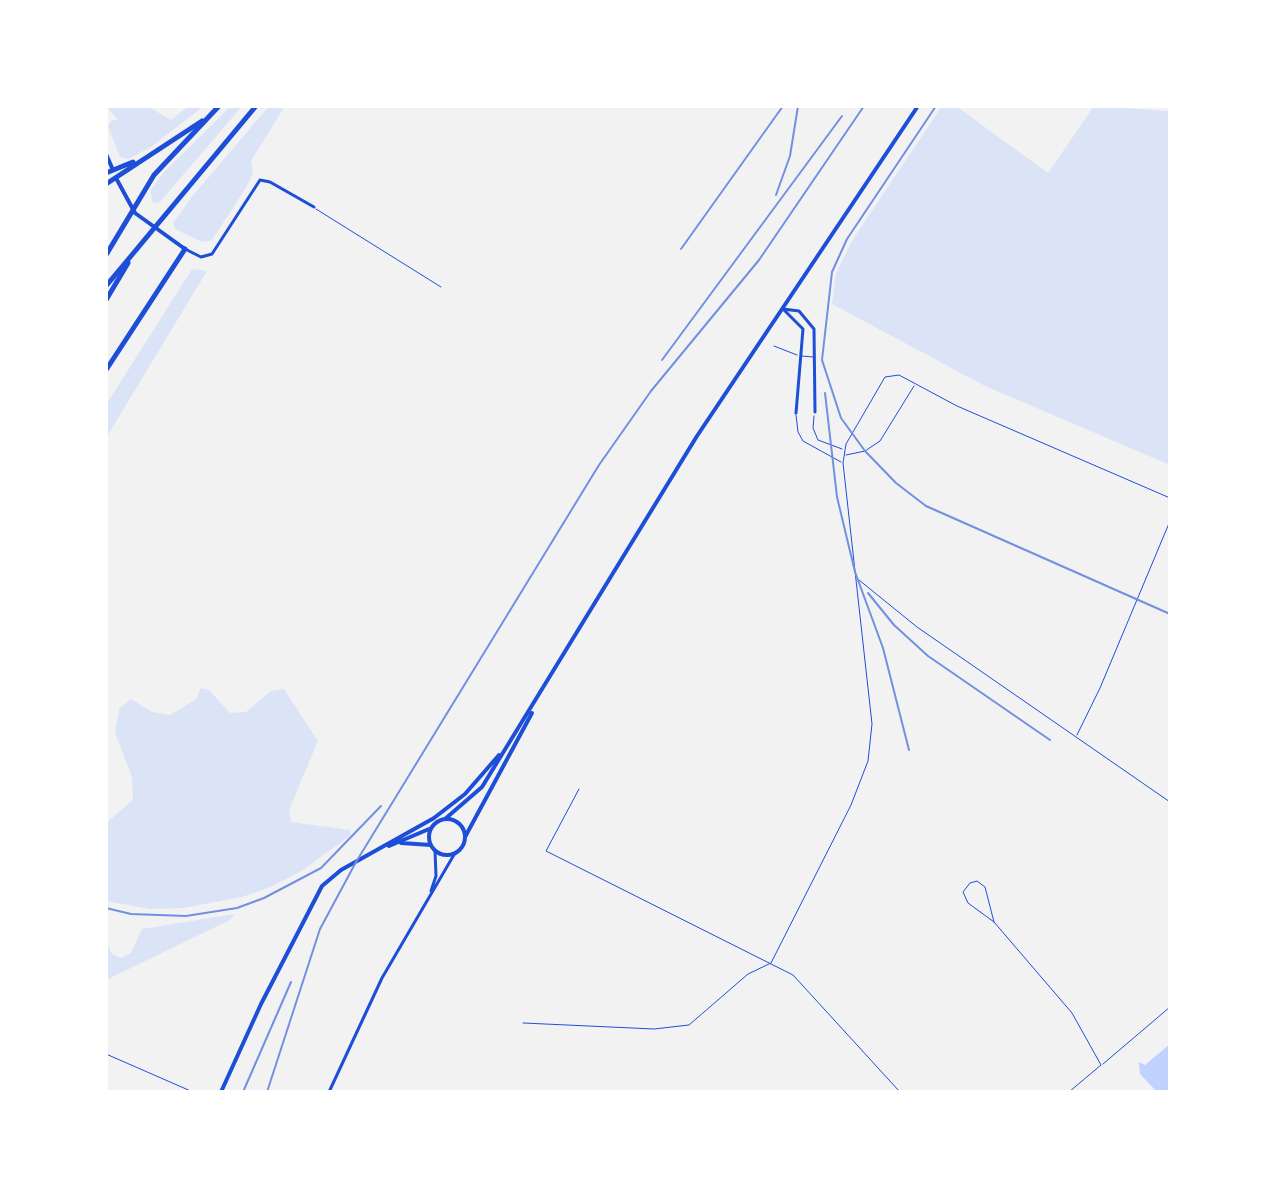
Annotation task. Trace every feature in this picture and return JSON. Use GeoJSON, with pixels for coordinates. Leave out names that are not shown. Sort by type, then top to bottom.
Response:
{"type":"FeatureCollection","features":[{"type":"Feature","properties":{"kind":"main road"},"geometry":{"type":"LineString","coordinates":[[106,255],[139,195],[202,121],[219,106]]}},
{"type":"Feature","properties":{"kind":"main road"},"geometry":{"type":"LineString","coordinates":[[106,300],[161,216],[256,106]]}},
{"type":"Feature","properties":{"kind":"main road"},"geometry":{"type":"LineString","coordinates":[[106,184],[202,121]]}},
{"type":"Feature","properties":{"kind":"main road"},"geometry":{"type":"LineString","coordinates":[[106,173],[130,166]]}},
{"type":"Feature","properties":{"kind":"main road"},"geometry":{"type":"LineString","coordinates":[[106,370],[185,249]]}},
{"type":"Feature","properties":{"kind":"main road"},"geometry":{"type":"LineString","coordinates":[[106,286],[128,263]]}},
{"type":"Feature","properties":{"kind":"street"},"geometry":{"type":"LineString","coordinates":[[329,1092],[370,1000],[465,837],[545,689],[691,446],[918,106]]}},
{"type":"Feature","properties":{"kind":"street"},"geometry":{"type":"LineString","coordinates":[[106,154],[128,204],[146,222],[201,257],[212,254],[260,180],[270,182],[314,207]]}},
{"type":"Feature","properties":{"kind":"street"},"geometry":{"type":"LineString","coordinates":[[783,309],[803,329],[796,413]]}},
{"type":"Feature","properties":{"kind":"street"},"geometry":{"type":"LineString","coordinates":[[783,309],[799,311],[812,323],[815,412]]}},
{"type":"Feature","properties":{"kind":"street"},"geometry":{"type":"LineString","coordinates":[[376,851],[432,827],[482,787],[545,689]]}},
{"type":"Feature","properties":{"kind":"street"},"geometry":{"type":"LineString","coordinates":[[221,1092],[281,963],[322,886],[341,870],[434,818],[465,794],[506,747]]}},
{"type":"Feature","properties":{"kind":"street"},"geometry":{"type":"LineString","coordinates":[[445,819],[458,823],[465,837]]}},
{"type":"Feature","properties":{"kind":"street"},"geometry":{"type":"LineString","coordinates":[[430,894],[436,876],[435,851],[431,845],[432,827]]}},
{"type":"Feature","properties":{"kind":"street"},"geometry":{"type":"LineString","coordinates":[[395,844],[431,845]]}},
{"type":"Feature","properties":{"kind":"street"},"geometry":{"type":"LineString","coordinates":[[435,851],[446,855],[455,853]]}},
{"type":"Feature","properties":{"kind":"lane"},"geometry":{"type":"LineString","coordinates":[[314,207],[441,287]]}},
{"type":"Feature","properties":{"kind":"lane"},"geometry":{"type":"LineString","coordinates":[[774,346],[800,356],[814,357]]}},
{"type":"Feature","properties":{"kind":"lane"},"geometry":{"type":"LineString","coordinates":[[523,1023],[633,1029],[681,1027],[701,1015],[748,974],[771,963],[851,805],[868,761],[872,724],[843,455],[885,377],[899,375],[957,406],[1170,498]]}},
{"type":"Feature","properties":{"kind":"lane"},"geometry":{"type":"LineString","coordinates":[[843,455],[865,451],[880,441],[915,383]]}},
{"type":"Feature","properties":{"kind":"lane"},"geometry":{"type":"LineString","coordinates":[[815,412],[813,428],[818,440],[844,450]]}},
{"type":"Feature","properties":{"kind":"lane"},"geometry":{"type":"LineString","coordinates":[[796,413],[798,432],[803,441],[843,463]]}},
{"type":"Feature","properties":{"kind":"lane"},"geometry":{"type":"LineString","coordinates":[[1076,737],[1100,688],[1170,521]]}},
{"type":"Feature","properties":{"kind":"lane"},"geometry":{"type":"LineString","coordinates":[[856,580],[867,583],[917,627],[1170,802]]}},
{"type":"Feature","properties":{"kind":"lane"},"geometry":{"type":"LineString","coordinates":[[579,789],[546,851],[793,975],[900,1092]]}},
{"type":"Feature","properties":{"kind":"lane"},"geometry":{"type":"LineString","coordinates":[[994,922],[987,890],[977,881],[970,883],[964,896],[994,922],[1072,1013],[1101,1065]]}},
{"type":"Feature","properties":{"kind":"lane"},"geometry":{"type":"LineString","coordinates":[[1069,1092],[1170,1007]]}},
{"type":"Feature","properties":{"kind":"lane"},"geometry":{"type":"LineString","coordinates":[[106,1054],[193,1092]]}},
{"type":"Feature","properties":{"kind":"shaded area"},"geometry":{"type":"Polygon","coordinates":[[[106,106],[147,106],[171,120],[189,106],[204,106],[151,147],[128,159],[120,157],[108,126],[112,120],[118,120],[106,106]]]}},
{"type":"Feature","properties":{"kind":"shaded area"},"geometry":{"type":"Polygon","coordinates":[[[231,106],[242,106],[160,202],[153,203],[150,191],[164,172],[231,106]]]}},
{"type":"Feature","properties":{"kind":"shaded area"},"geometry":{"type":"Polygon","coordinates":[[[269,106],[285,106],[251,161],[253,173],[247,186],[212,240],[202,242],[175,229],[173,223],[191,198],[269,106]]]}},
{"type":"Feature","properties":{"kind":"shaded area"},"geometry":{"type":"Polygon","coordinates":[[[942,106],[956,106],[1048,173],[1094,106],[1170,111],[1170,465],[985,386],[832,304],[836,273],[853,239],[942,106]]]}},
{"type":"Feature","properties":{"kind":"shaded area"},"geometry":{"type":"Polygon","coordinates":[[[192,269],[207,271],[106,438],[106,405],[192,269]]]}},
{"type":"Feature","properties":{"kind":"shaded area"},"geometry":{"type":"Polygon","coordinates":[[[201,688],[209,690],[230,713],[246,712],[271,691],[284,689],[318,741],[289,810],[291,822],[350,830],[351,835],[303,870],[271,887],[242,897],[183,908],[150,909],[106,901],[106,823],[133,800],[132,777],[115,733],[119,709],[131,699],[152,712],[170,715],[196,699],[201,688]]]}},
{"type":"Feature","properties":{"kind":"shaded area"},"geometry":{"type":"Polygon","coordinates":[[[235,914],[230,920],[106,980],[106,941],[112,954],[121,958],[131,953],[142,929],[235,914]]]}},
{"type":"Feature","properties":{"kind":"water"},"geometry":{"type":"Polygon","coordinates":[[[1170,1044],[1170,1092],[1157,1092],[1140,1074],[1139,1062],[1145,1065],[1170,1044]]]}},
{"type":"Feature","properties":{"kind":"railway"},"geometry":{"type":"LineString","coordinates":[[681,249],[783,106]]}},
{"type":"Feature","properties":{"kind":"railway"},"geometry":{"type":"LineString","coordinates":[[776,195],[790,156],[798,106]]}},
{"type":"Feature","properties":{"kind":"railway"},"geometry":{"type":"LineString","coordinates":[[267,1092],[320,929],[356,862],[599,465],[651,391],[759,260],[864,106]]}},
{"type":"Feature","properties":{"kind":"railway"},"geometry":{"type":"LineString","coordinates":[[936,106],[847,239],[832,272],[822,360],[841,418],[865,451],[896,483],[926,506],[1170,614]]}},
{"type":"Feature","properties":{"kind":"railway"},"geometry":{"type":"LineString","coordinates":[[662,360],[842,116]]}},
{"type":"Feature","properties":{"kind":"railway"},"geometry":{"type":"LineString","coordinates":[[825,393],[837,497],[855,572],[883,648],[909,750]]}},
{"type":"Feature","properties":{"kind":"railway"},"geometry":{"type":"LineString","coordinates":[[868,593],[894,625],[928,656],[1050,740]]}},
{"type":"Feature","properties":{"kind":"railway"},"geometry":{"type":"LineString","coordinates":[[106,908],[131,914],[186,916],[237,908],[264,898],[321,868],[381,806]]}},
{"type":"Feature","properties":{"kind":"railway"},"geometry":{"type":"LineString","coordinates":[[243,1092],[291,982]]}}]}
